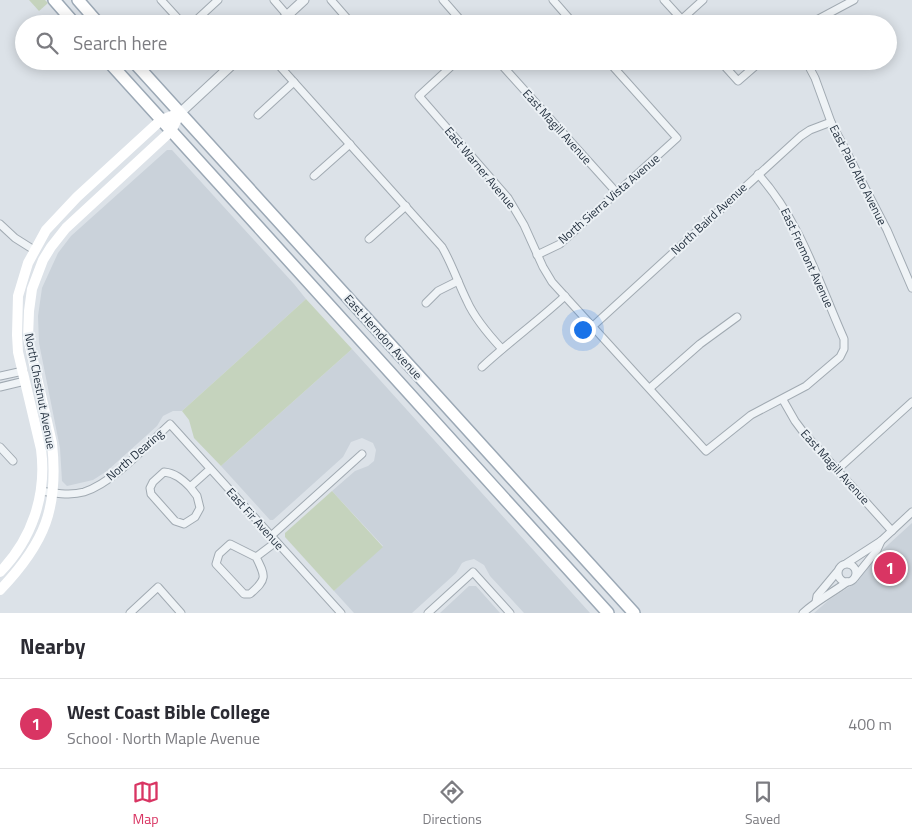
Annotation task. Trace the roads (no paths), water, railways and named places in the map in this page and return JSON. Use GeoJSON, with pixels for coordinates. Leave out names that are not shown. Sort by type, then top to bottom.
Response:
{"type":"FeatureCollection","features":[{"type":"Feature","properties":{"kind":"main road"},"geometry":{"type":"LineString","coordinates":[[54,0],[67,15]]}},
{"type":"Feature","properties":{"kind":"main road"},"geometry":{"type":"LineString","coordinates":[[78,0],[91,15]]}},
{"type":"Feature","properties":{"kind":"main road","name":"East Herndon Avenue"},"geometry":{"type":"LineString","coordinates":[[116,70],[608,613]]}},
{"type":"Feature","properties":{"kind":"main road","name":"East Herndon Avenue"},"geometry":{"type":"LineString","coordinates":[[141,70],[634,613]]}},
{"type":"Feature","properties":{"kind":"main road","name":"North Chestnut Avenue"},"geometry":{"type":"LineString","coordinates":[[0,572],[27,536],[33,523],[41,491],[41,449],[18,352],[18,296],[24,274],[34,250],[46,230],[62,212],[161,120],[180,113]]}},
{"type":"Feature","properties":{"kind":"main road","name":"North Chestnut Avenue"},"geometry":{"type":"LineString","coordinates":[[0,590],[21,567],[35,546],[45,525],[54,493],[52,443],[28,338],[32,289],[43,260],[66,228],[171,131],[180,113]]}},
{"type":"Feature","properties":{"kind":"main road"},"geometry":{"type":"LineString","coordinates":[[43,260],[41,249],[62,220],[62,212]]}},
{"type":"Feature","properties":{"kind":"main road"},"geometry":{"type":"LineString","coordinates":[[32,357],[22,323],[22,315],[26,290],[36,260],[34,250]]}},
{"type":"Feature","properties":{"kind":"street"},"geometry":{"type":"LineString","coordinates":[[161,0],[175,15]]}},
{"type":"Feature","properties":{"kind":"street"},"geometry":{"type":"LineString","coordinates":[[202,15],[218,0]]}},
{"type":"Feature","properties":{"kind":"street"},"geometry":{"type":"LineString","coordinates":[[274,0],[288,15],[304,0]]}},
{"type":"Feature","properties":{"kind":"street"},"geometry":{"type":"LineString","coordinates":[[331,0],[344,15]]}},
{"type":"Feature","properties":{"kind":"street"},"geometry":{"type":"LineString","coordinates":[[443,0],[456,15]]}},
{"type":"Feature","properties":{"kind":"street"},"geometry":{"type":"LineString","coordinates":[[553,0],[566,15]]}},
{"type":"Feature","properties":{"kind":"street"},"geometry":{"type":"LineString","coordinates":[[664,0],[678,15]]}},
{"type":"Feature","properties":{"kind":"street"},"geometry":{"type":"LineString","coordinates":[[689,15],[702,0]]}},
{"type":"Feature","properties":{"kind":"street"},"geometry":{"type":"LineString","coordinates":[[826,15],[854,0]]}},
{"type":"Feature","properties":{"kind":"street","name":"North Chestnut Avenue"},"geometry":{"type":"LineString","coordinates":[[180,113],[226,70]]}},
{"type":"Feature","properties":{"kind":"street"},"geometry":{"type":"LineString","coordinates":[[283,70],[442,247],[454,268],[473,313],[502,349]]}},
{"type":"Feature","properties":{"kind":"street","name":"East Warner Avenue"},"geometry":{"type":"LineString","coordinates":[[447,70],[419,96],[508,198],[524,224],[548,275],[706,452],[751,415],[783,400]]}},
{"type":"Feature","properties":{"kind":"street","name":"East Magill Avenue"},"geometry":{"type":"LineString","coordinates":[[506,70],[617,193]]}},
{"type":"Feature","properties":{"kind":"street","name":"North Sierra Vista Avenue"},"geometry":{"type":"LineString","coordinates":[[537,255],[560,244],[570,236],[677,138],[616,70]]}},
{"type":"Feature","properties":{"kind":"street"},"geometry":{"type":"LineString","coordinates":[[728,70],[738,81],[751,70]]}},
{"type":"Feature","properties":{"kind":"street","name":"East Palo Alto Avenue"},"geometry":{"type":"LineString","coordinates":[[811,70],[831,122],[887,230],[912,288]]}},
{"type":"Feature","properties":{"kind":"street"},"geometry":{"type":"LineString","coordinates":[[258,115],[294,82]]}},
{"type":"Feature","properties":{"kind":"street","name":"North Baird Avenue"},"geometry":{"type":"LineString","coordinates":[[593,326],[801,136],[810,130],[831,122]]}},
{"type":"Feature","properties":{"kind":"street"},"geometry":{"type":"LineString","coordinates":[[314,176],[350,144]]}},
{"type":"Feature","properties":{"kind":"street","name":"East Fremont Avenue"},"geometry":{"type":"LineString","coordinates":[[758,174],[779,200],[796,229],[844,339],[844,349],[840,357],[815,379],[783,400]]}},
{"type":"Feature","properties":{"kind":"street"},"geometry":{"type":"LineString","coordinates":[[369,239],[406,206]]}},
{"type":"Feature","properties":{"kind":"street"},"geometry":{"type":"LineString","coordinates":[[0,224],[15,238],[34,250]]}},
{"type":"Feature","properties":{"kind":"street"},"geometry":{"type":"LineString","coordinates":[[426,303],[438,291],[458,281]]}},
{"type":"Feature","properties":{"kind":"street"},"geometry":{"type":"LineString","coordinates":[[482,367],[535,324],[565,296]]}},
{"type":"Feature","properties":{"kind":"street"},"geometry":{"type":"LineString","coordinates":[[650,388],[700,344],[737,318]]}},
{"type":"Feature","properties":{"kind":"street"},"geometry":{"type":"LineString","coordinates":[[0,376],[24,376]]}},
{"type":"Feature","properties":{"kind":"street"},"geometry":{"type":"LineString","coordinates":[[0,387],[24,376]]}},
{"type":"Feature","properties":{"kind":"street","name":"East Magill Avenue"},"geometry":{"type":"LineString","coordinates":[[783,400],[799,427],[892,531]]}},
{"type":"Feature","properties":{"kind":"street"},"geometry":{"type":"LineString","coordinates":[[837,470],[912,402]]}},
{"type":"Feature","properties":{"kind":"street","name":"North Dearing"},"geometry":{"type":"LineString","coordinates":[[41,491],[78,493],[101,484],[122,468],[170,424]]}},
{"type":"Feature","properties":{"kind":"street","name":"East Fir Avenue"},"geometry":{"type":"LineString","coordinates":[[170,424],[341,613]]}},
{"type":"Feature","properties":{"kind":"street"},"geometry":{"type":"LineString","coordinates":[[0,447],[13,461]]}},
{"type":"Feature","properties":{"kind":"street"},"geometry":{"type":"LineString","coordinates":[[256,557],[362,454]]}},
{"type":"Feature","properties":{"kind":"street"},"geometry":{"type":"LineString","coordinates":[[190,486],[210,469]]}},
{"type":"Feature","properties":{"kind":"street"},"geometry":{"type":"LineString","coordinates":[[164,472],[171,472],[190,486],[197,496],[200,508],[195,517],[184,524],[175,522],[151,494],[150,488],[153,482],[164,472]]}},
{"type":"Feature","properties":{"kind":"street"},"geometry":{"type":"LineString","coordinates":[[816,602],[817,596],[842,565],[881,541],[912,512]]}},
{"type":"Feature","properties":{"kind":"street"},"geometry":{"type":"LineString","coordinates":[[803,613],[816,602],[847,582],[852,581],[877,550],[881,541]]}},
{"type":"Feature","properties":{"kind":"street"},"geometry":{"type":"LineString","coordinates":[[230,544],[256,557],[264,573],[262,583],[250,594],[244,594],[216,564],[218,554],[230,544]]}},
{"type":"Feature","properties":{"kind":"street"},"geometry":{"type":"LineString","coordinates":[[847,563],[855,567],[856,576]]}},
{"type":"Feature","properties":{"kind":"street"},"geometry":{"type":"LineString","coordinates":[[428,613],[473,572],[510,613]]}},
{"type":"Feature","properties":{"kind":"street"},"geometry":{"type":"LineString","coordinates":[[837,572],[841,580],[847,582]]}},
{"type":"Feature","properties":{"kind":"street"},"geometry":{"type":"LineString","coordinates":[[130,613],[158,587],[181,613]]}},
{"type":"Feature","properties":{"kind":"place","name":"West Coast Bible College"},"geometry":{"type":"Point","coordinates":[890,568]}}]}
